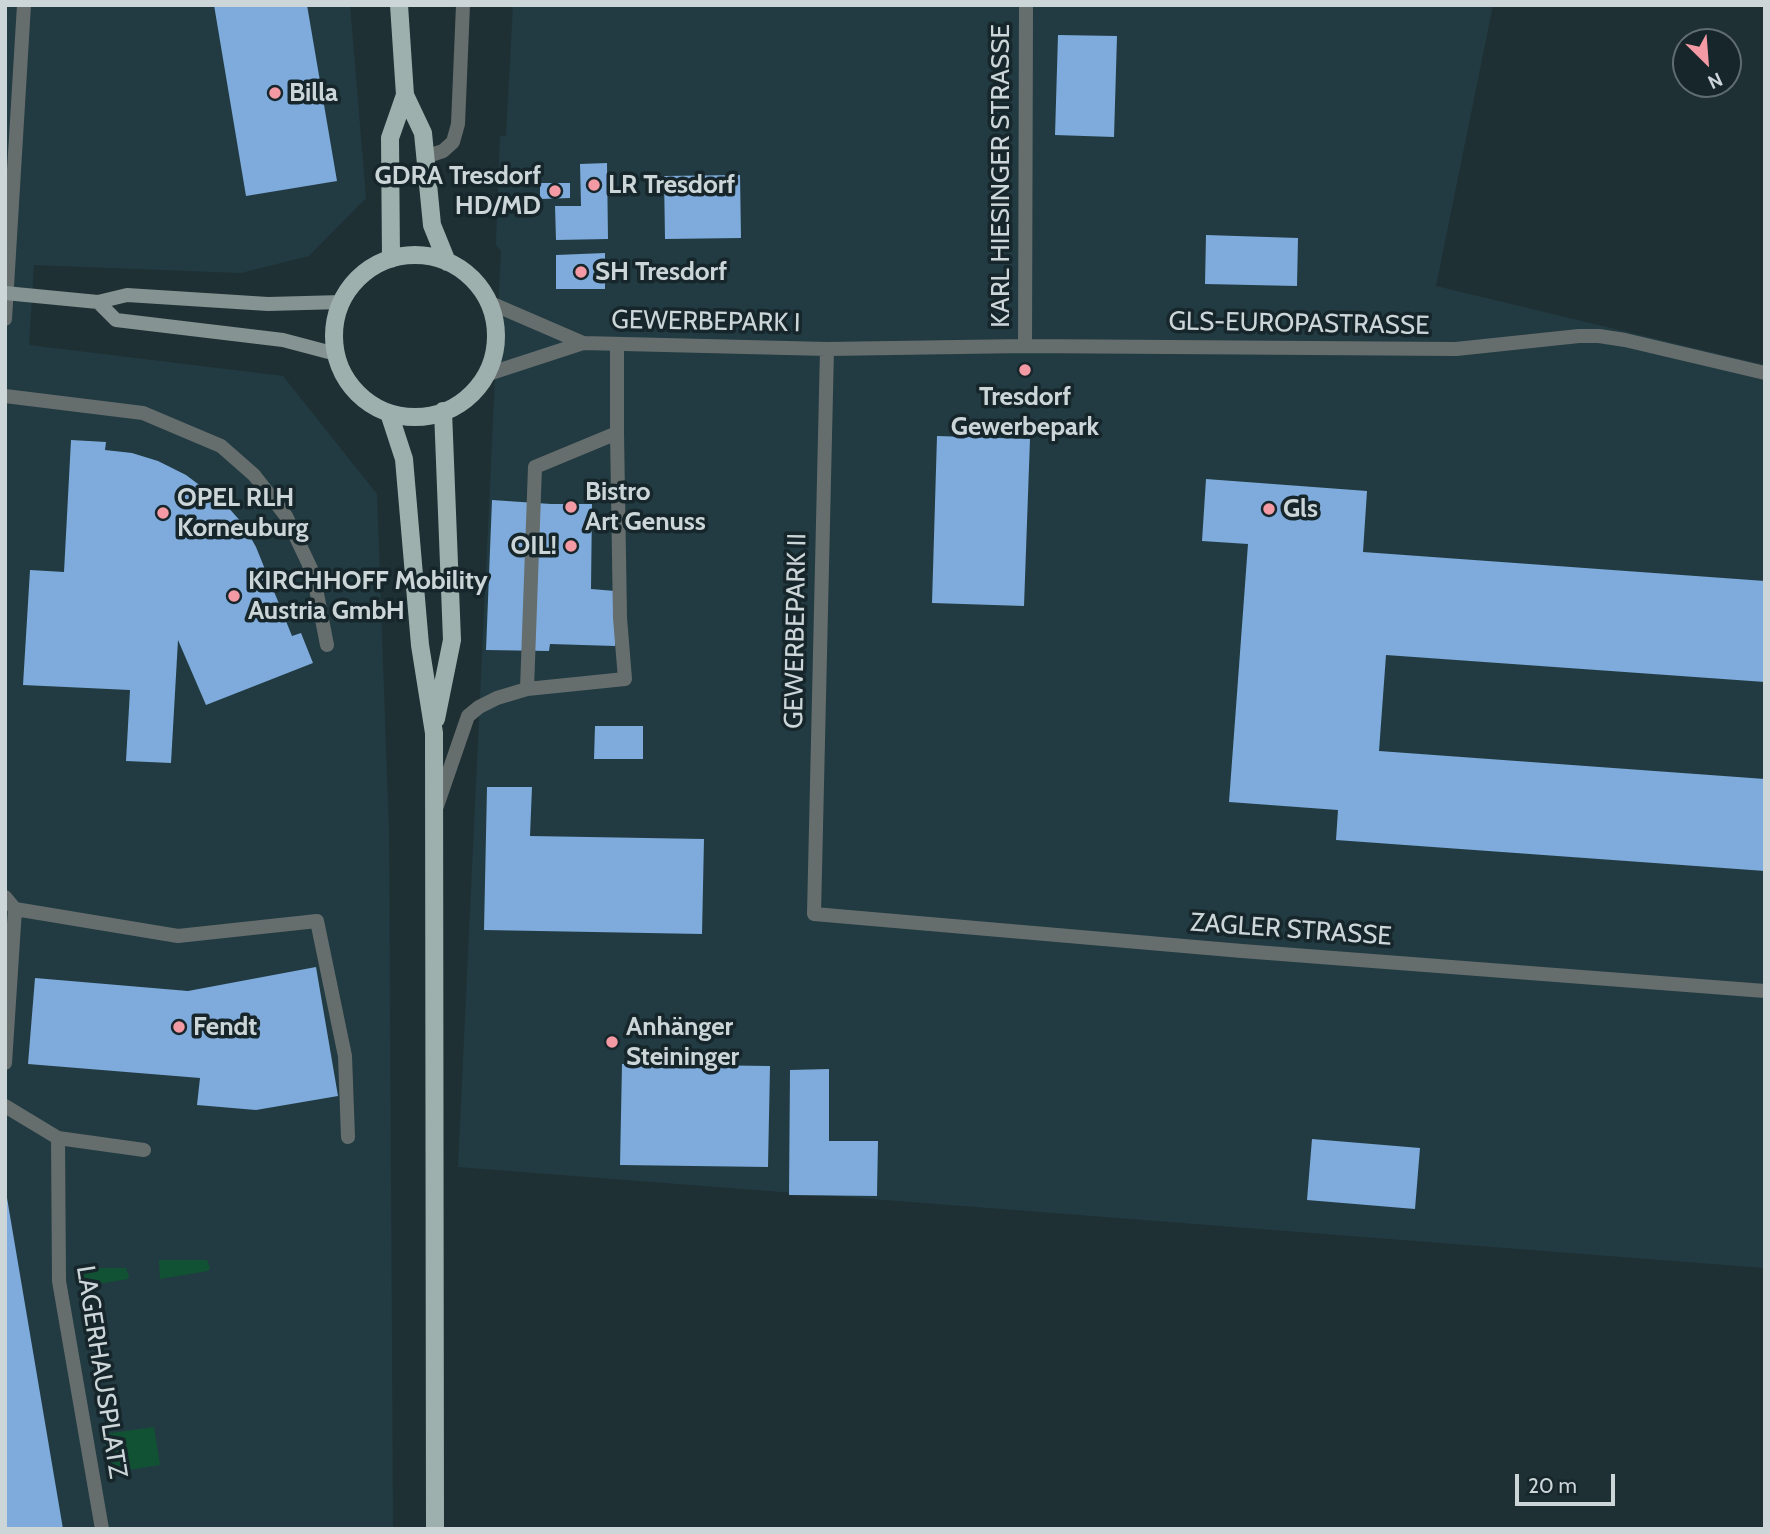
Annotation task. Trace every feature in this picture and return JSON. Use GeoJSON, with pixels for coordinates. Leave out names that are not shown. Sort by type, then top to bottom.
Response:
{"type":"FeatureCollection","features":[{"type":"Feature","properties":{"kind":"main road"},"geometry":{"type":"LineString","coordinates":[[399,5],[405,95],[423,133],[432,225],[447,262]]}},
{"type":"Feature","properties":{"kind":"main road"},"geometry":{"type":"LineString","coordinates":[[391,259],[390,138],[405,95]]}},
{"type":"Feature","properties":{"kind":"main road"},"geometry":{"type":"LineString","coordinates":[[430,256],[447,262],[478,285],[488,302],[496,339],[493,358],[474,391],[460,403],[425,416],[407,417],[389,413],[374,406],[355,390],[341,369],[336,354],[334,327],[342,302],[362,275],[391,259],[430,256]]}},
{"type":"Feature","properties":{"kind":"main road"},"geometry":{"type":"LineString","coordinates":[[6,293],[98,302],[127,295],[268,304],[342,302]]}},
{"type":"Feature","properties":{"kind":"main road"},"geometry":{"type":"LineString","coordinates":[[98,302],[116,320],[283,340],[336,354]]}},
{"type":"Feature","properties":{"kind":"main road"},"geometry":{"type":"LineString","coordinates":[[434,733],[452,640],[443,411]]}},
{"type":"Feature","properties":{"kind":"main road"},"geometry":{"type":"LineString","coordinates":[[389,413],[404,458],[420,645],[434,733],[435,1529]]}},
{"type":"Feature","properties":{"kind":"street"},"geometry":{"type":"LineString","coordinates":[[5,319],[24,5]]}},
{"type":"Feature","properties":{"kind":"street"},"geometry":{"type":"LineString","coordinates":[[425,156],[443,151],[453,142],[458,124],[463,5]]}},
{"type":"Feature","properties":{"kind":"street","name":"KARL HIESINGER STRASSE"},"geometry":{"type":"LineString","coordinates":[[1025,346],[1026,5]]}},
{"type":"Feature","properties":{"kind":"street","name":"GEWERBEPARK I"},"geometry":{"type":"LineString","coordinates":[[488,302],[583,343]]}},
{"type":"Feature","properties":{"kind":"street","name":"GLS-EUROPASTRASSE"},"geometry":{"type":"LineString","coordinates":[[827,349],[1025,346],[1456,349],[1559,337],[1599,336],[1765,373]]}},
{"type":"Feature","properties":{"kind":"street","name":"GEWERBEPARK I"},"geometry":{"type":"LineString","coordinates":[[485,375],[583,343],[827,349]]}},
{"type":"Feature","properties":{"kind":"street"},"geometry":{"type":"LineString","coordinates":[[435,810],[468,716],[478,707],[527,689],[625,679],[620,618],[617,344]]}},
{"type":"Feature","properties":{"kind":"street","name":"GEWERBEPARK II"},"geometry":{"type":"LineString","coordinates":[[814,914],[827,349]]}},
{"type":"Feature","properties":{"kind":"street"},"geometry":{"type":"LineString","coordinates":[[5,396],[143,413],[221,446],[254,475],[286,516],[313,573],[327,645]]}},
{"type":"Feature","properties":{"kind":"street"},"geometry":{"type":"LineString","coordinates":[[527,689],[535,467],[617,433]]}},
{"type":"Feature","properties":{"kind":"street"},"geometry":{"type":"LineString","coordinates":[[5,1063],[10,903],[178,936],[317,921],[345,1056],[348,1137]]}},
{"type":"Feature","properties":{"kind":"street","name":"ZAGLER STRASSE"},"geometry":{"type":"LineString","coordinates":[[814,914],[1242,951],[1765,990]]}},
{"type":"Feature","properties":{"kind":"street"},"geometry":{"type":"LineString","coordinates":[[5,1106],[58,1138],[144,1150]]}},
{"type":"Feature","properties":{"kind":"street","name":"LAGERHAUSPLATZ"},"geometry":{"type":"LineString","coordinates":[[58,1138],[59,1281],[102,1529]]}},
{"type":"Feature","properties":{"kind":"shaded area"},"geometry":{"type":"Polygon","coordinates":[[[5,5],[350,5],[366,198],[309,256],[241,273],[34,265],[29,345],[283,376],[377,494],[389,834],[393,1529],[5,1529],[5,5]]]}},
{"type":"Feature","properties":{"kind":"shaded area"},"geometry":{"type":"Polygon","coordinates":[[[513,5],[1493,5],[1436,286],[1765,365],[1765,1268],[458,1167],[501,251],[496,245],[500,136],[506,136],[513,5]]]}},
{"type":"Feature","properties":{"kind":"green space"},"geometry":{"type":"Polygon","coordinates":[[[159,1260],[207,1260],[210,1268],[208,1271],[160,1279],[159,1260]]]}},
{"type":"Feature","properties":{"kind":"green space"},"geometry":{"type":"Polygon","coordinates":[[[79,1268],[126,1268],[129,1276],[128,1279],[80,1287],[79,1268]]]}},
{"type":"Feature","properties":{"kind":"green space"},"geometry":{"type":"Polygon","coordinates":[[[154,1427],[160,1465],[110,1473],[104,1434],[154,1427]]]}},
{"type":"Feature","properties":{"kind":"building","name":"Billa"},"geometry":{"type":"Polygon","coordinates":[[[214,5],[307,5],[337,181],[246,196],[214,5]]]}},
{"type":"Feature","properties":{"kind":"building"},"geometry":{"type":"Polygon","coordinates":[[[1058,35],[1117,36],[1114,137],[1055,135],[1058,35]]]}},
{"type":"Feature","properties":{"kind":"building","name":"LR Tresdorf"},"geometry":{"type":"Polygon","coordinates":[[[607,163],[608,239],[556,240],[555,206],[581,206],[580,164],[607,163]]]}},
{"type":"Feature","properties":{"kind":"building"},"geometry":{"type":"Polygon","coordinates":[[[740,175],[741,238],[665,239],[664,176],[740,175]]]}},
{"type":"Feature","properties":{"kind":"building","name":"GDRA Tresdorf HD/MD"},"geometry":{"type":"Polygon","coordinates":[[[540,183],[570,183],[570,198],[540,199],[540,183]]]}},
{"type":"Feature","properties":{"kind":"building"},"geometry":{"type":"Polygon","coordinates":[[[1206,235],[1298,238],[1297,286],[1205,284],[1206,235]]]}},
{"type":"Feature","properties":{"kind":"building","name":"SH Tresdorf"},"geometry":{"type":"Polygon","coordinates":[[[605,253],[605,289],[556,289],[556,255],[605,253]]]}},
{"type":"Feature","properties":{"kind":"building"},"geometry":{"type":"Polygon","coordinates":[[[937,436],[1030,439],[1024,606],[932,603],[937,436]]]}},
{"type":"Feature","properties":{"kind":"building"},"geometry":{"type":"Polygon","coordinates":[[[71,440],[106,442],[105,450],[132,453],[158,461],[186,475],[226,505],[243,524],[256,547],[292,636],[301,633],[313,663],[206,705],[178,640],[171,763],[126,761],[130,690],[23,685],[30,570],[64,572],[71,440]]]}},
{"type":"Feature","properties":{"kind":"building"},"geometry":{"type":"Polygon","coordinates":[[[1206,479],[1367,491],[1363,552],[1765,581],[1765,682],[1386,655],[1379,751],[1765,779],[1765,871],[1336,840],[1338,810],[1229,802],[1248,544],[1202,541],[1206,479]]]}},
{"type":"Feature","properties":{"kind":"building"},"geometry":{"type":"Polygon","coordinates":[[[492,500],[592,504],[591,589],[615,591],[615,646],[550,644],[549,651],[486,650],[492,500]]]}},
{"type":"Feature","properties":{"kind":"building"},"geometry":{"type":"Polygon","coordinates":[[[595,726],[643,726],[643,759],[594,759],[595,726]]]}},
{"type":"Feature","properties":{"kind":"building"},"geometry":{"type":"Polygon","coordinates":[[[487,787],[532,787],[530,836],[704,839],[702,934],[484,930],[487,787]]]}},
{"type":"Feature","properties":{"kind":"building","name":"Fendt"},"geometry":{"type":"Polygon","coordinates":[[[316,967],[338,1096],[256,1110],[197,1105],[200,1078],[28,1064],[35,978],[188,991],[316,967]]]}},
{"type":"Feature","properties":{"kind":"building"},"geometry":{"type":"Polygon","coordinates":[[[622,1064],[770,1066],[768,1167],[620,1165],[622,1064]]]}},
{"type":"Feature","properties":{"kind":"building"},"geometry":{"type":"Polygon","coordinates":[[[829,1069],[829,1141],[878,1141],[877,1196],[789,1195],[790,1070],[829,1069]]]}},
{"type":"Feature","properties":{"kind":"building"},"geometry":{"type":"Polygon","coordinates":[[[1312,1139],[1420,1148],[1415,1209],[1307,1200],[1312,1139]]]}},
{"type":"Feature","properties":{"kind":"building"},"geometry":{"type":"Polygon","coordinates":[[[7,1198],[63,1529],[5,1529],[7,1198]]]}},
{"type":"Feature","properties":{"kind":"place","name":"Billa"},"geometry":{"type":"Point","coordinates":[275,93]}},
{"type":"Feature","properties":{"kind":"place","name":"LR Tresdorf"},"geometry":{"type":"Point","coordinates":[594,185]}},
{"type":"Feature","properties":{"kind":"place","name":"GDRA Tresdorf HD/MD"},"geometry":{"type":"Point","coordinates":[555,191]}},
{"type":"Feature","properties":{"kind":"place","name":"SH Tresdorf"},"geometry":{"type":"Point","coordinates":[581,272]}},
{"type":"Feature","properties":{"kind":"place","name":"Tresdorf Gewerbepark"},"geometry":{"type":"Point","coordinates":[1025,370]}},
{"type":"Feature","properties":{"kind":"place","name":"Bistro Art Genuss"},"geometry":{"type":"Point","coordinates":[571,507]}},
{"type":"Feature","properties":{"kind":"place","name":"Gls"},"geometry":{"type":"Point","coordinates":[1269,509]}},
{"type":"Feature","properties":{"kind":"place","name":"OPEL RLH Korneuburg"},"geometry":{"type":"Point","coordinates":[163,513]}},
{"type":"Feature","properties":{"kind":"place","name":"OIL!"},"geometry":{"type":"Point","coordinates":[571,546]}},
{"type":"Feature","properties":{"kind":"place","name":"KIRCHHOFF Mobility Austria GmbH"},"geometry":{"type":"Point","coordinates":[234,596]}},
{"type":"Feature","properties":{"kind":"place","name":"Fendt"},"geometry":{"type":"Point","coordinates":[179,1027]}},
{"type":"Feature","properties":{"kind":"place","name":"Anhänger Steininger"},"geometry":{"type":"Point","coordinates":[612,1042]}}]}
